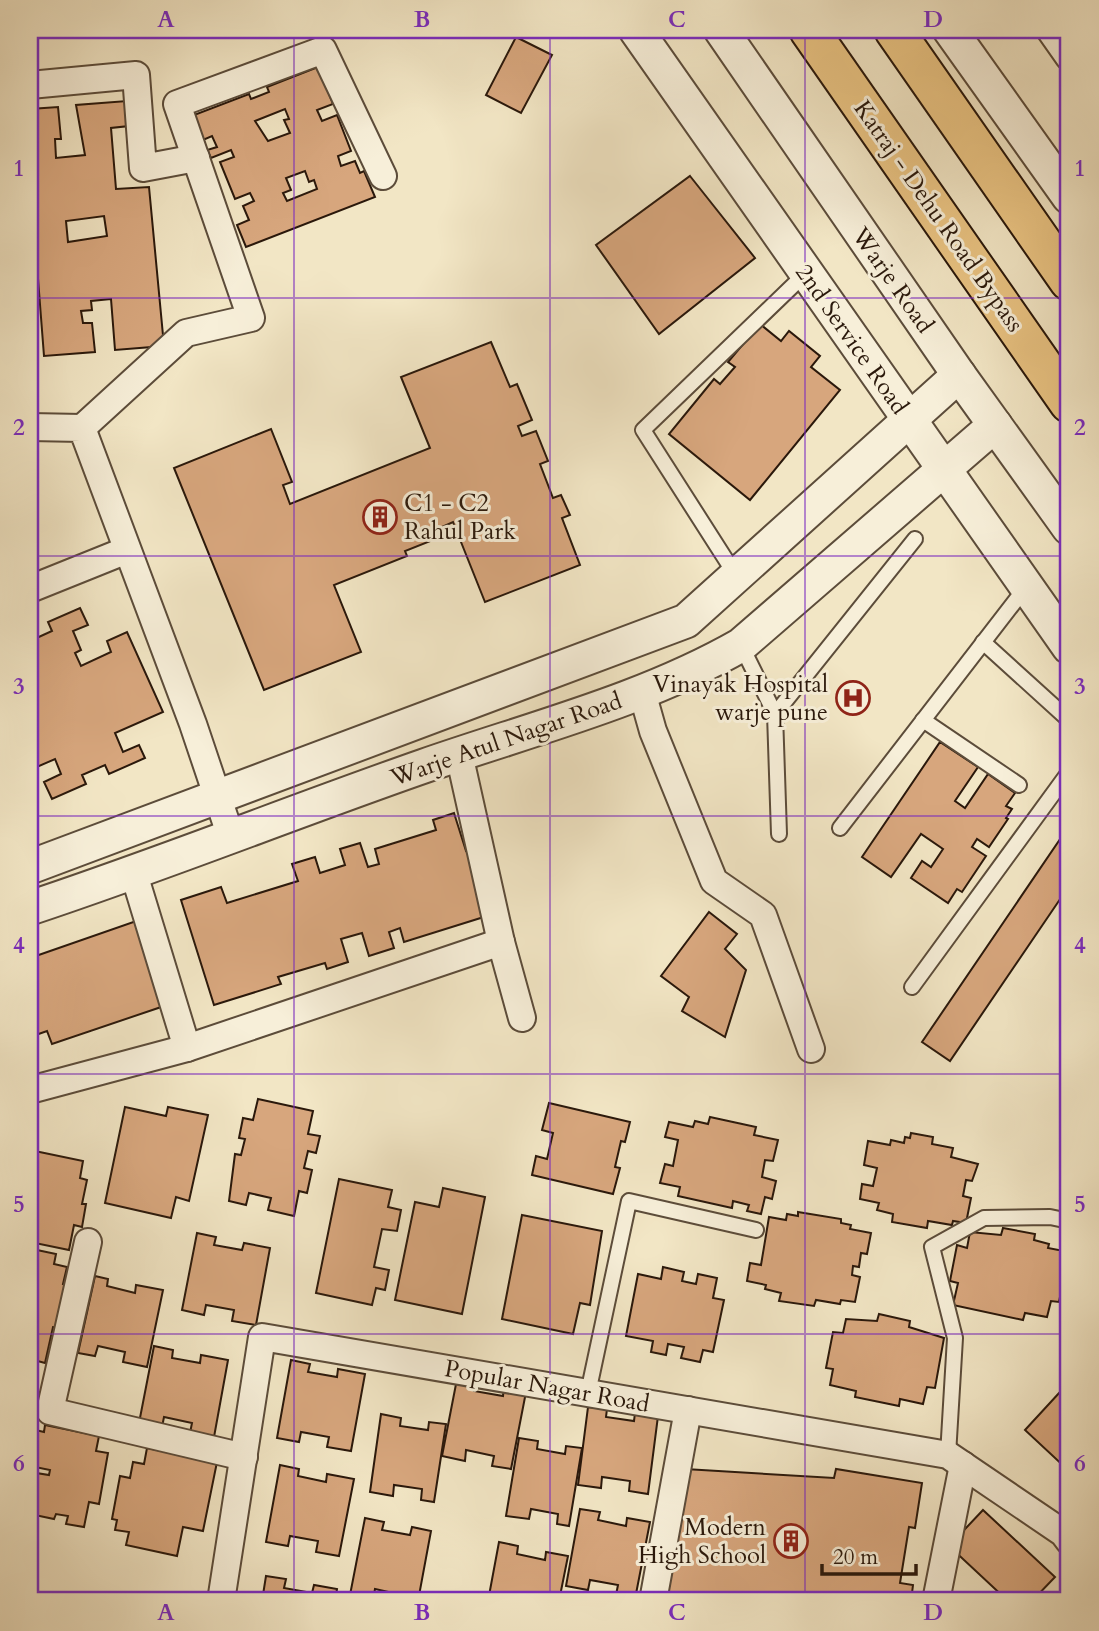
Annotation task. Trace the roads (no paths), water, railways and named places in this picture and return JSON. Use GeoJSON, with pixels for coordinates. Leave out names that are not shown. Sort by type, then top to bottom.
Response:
{"type":"FeatureCollection","features":[{"type":"Feature","properties":{"kind":"highway","name":"Katraj - Dehu Road Bypass"},"geometry":{"type":"LineString","coordinates":[[809,30],[1069,403]]}},
{"type":"Feature","properties":{"kind":"highway"},"geometry":{"type":"LineString","coordinates":[[894,30],[1069,281]]}},
{"type":"Feature","properties":{"kind":"street","name":"2nd Service Road"},"geometry":{"type":"LineString","coordinates":[[636,30],[1069,647]]}},
{"type":"Feature","properties":{"kind":"street","name":"Warje Road"},"geometry":{"type":"LineString","coordinates":[[720,30],[958,375],[1069,528]]}},
{"type":"Feature","properties":{"kind":"street"},"geometry":{"type":"LineString","coordinates":[[950,30],[1069,197]]}},
{"type":"Feature","properties":{"kind":"street"},"geometry":{"type":"LineString","coordinates":[[1050,30],[1069,57]]}},
{"type":"Feature","properties":{"kind":"street"},"geometry":{"type":"LineString","coordinates":[[30,427],[82,428],[186,333],[251,318],[177,104],[323,50],[383,176]]}},
{"type":"Feature","properties":{"kind":"street"},"geometry":{"type":"LineString","coordinates":[[30,85],[136,75],[143,168],[196,158]]}},
{"type":"Feature","properties":{"kind":"street","name":"Warje Atul Nagar Road"},"geometry":{"type":"LineString","coordinates":[[30,867],[219,799],[686,621],[958,375]]}},
{"type":"Feature","properties":{"kind":"street","name":"Warje Atul Nagar Road"},"geometry":{"type":"LineString","coordinates":[[30,908],[134,874],[459,754],[642,692],[709,663],[741,645],[943,467],[995,425]]}},
{"type":"Feature","properties":{"kind":"street"},"geometry":{"type":"LineString","coordinates":[[82,428],[231,837]]}},
{"type":"Feature","properties":{"kind":"street"},"geometry":{"type":"LineString","coordinates":[[30,589],[127,550]]}},
{"type":"Feature","properties":{"kind":"street"},"geometry":{"type":"LineString","coordinates":[[686,621],[709,663]]}},
{"type":"Feature","properties":{"kind":"street"},"geometry":{"type":"LineString","coordinates":[[642,692],[653,732],[714,881],[763,915],[811,1049]]}},
{"type":"Feature","properties":{"kind":"street"},"geometry":{"type":"LineString","coordinates":[[459,754],[501,942],[522,1018]]}},
{"type":"Feature","properties":{"kind":"street"},"geometry":{"type":"LineString","coordinates":[[134,874],[187,1048]]}},
{"type":"Feature","properties":{"kind":"street"},"geometry":{"type":"LineString","coordinates":[[30,1090],[187,1048],[501,942]]}},
{"type":"Feature","properties":{"kind":"street"},"geometry":{"type":"LineString","coordinates":[[88,1242],[50,1411],[244,1457]]}},
{"type":"Feature","properties":{"kind":"street","name":"Popular Nagar Road"},"geometry":{"type":"LineString","coordinates":[[221,1601],[262,1337],[688,1410],[956,1460],[1063,1534],[1069,1542]]}},
{"type":"Feature","properties":{"kind":"street"},"geometry":{"type":"LineString","coordinates":[[653,1601],[688,1410]]}},
{"type":"Feature","properties":{"kind":"street"},"geometry":{"type":"LineString","coordinates":[[936,1601],[956,1460]]}},
{"type":"Feature","properties":{"kind":"lane"},"geometry":{"type":"LineString","coordinates":[[735,574],[643,430],[806,273]]}},
{"type":"Feature","properties":{"kind":"lane"},"geometry":{"type":"LineString","coordinates":[[775,714],[915,540]]}},
{"type":"Feature","properties":{"kind":"lane"},"geometry":{"type":"LineString","coordinates":[[840,828],[1027,586]]}},
{"type":"Feature","properties":{"kind":"lane"},"geometry":{"type":"LineString","coordinates":[[983,642],[1069,720]]}},
{"type":"Feature","properties":{"kind":"lane"},"geometry":{"type":"LineString","coordinates":[[741,645],[775,714],[779,834]]}},
{"type":"Feature","properties":{"kind":"lane"},"geometry":{"type":"LineString","coordinates":[[923,720],[1019,785]]}},
{"type":"Feature","properties":{"kind":"lane"},"geometry":{"type":"LineString","coordinates":[[912,987],[1069,772]]}},
{"type":"Feature","properties":{"kind":"lane"},"geometry":{"type":"LineString","coordinates":[[588,1393],[629,1201],[755,1230]]}},
{"type":"Feature","properties":{"kind":"lane"},"geometry":{"type":"LineString","coordinates":[[956,1460],[955,1338],[932,1247],[984,1218],[1050,1217],[1069,1221]]}},
{"type":"Feature","properties":{"kind":"place","name":"C1 - C2 Rahul Park"},"geometry":{"type":"Point","coordinates":[380,517]}},
{"type":"Feature","properties":{"kind":"place","name":"Vinayak Hospital warje pune"},"geometry":{"type":"Point","coordinates":[853,698]}},
{"type":"Feature","properties":{"kind":"place","name":"Modern High School"},"geometry":{"type":"Point","coordinates":[791,1541]}}]}
